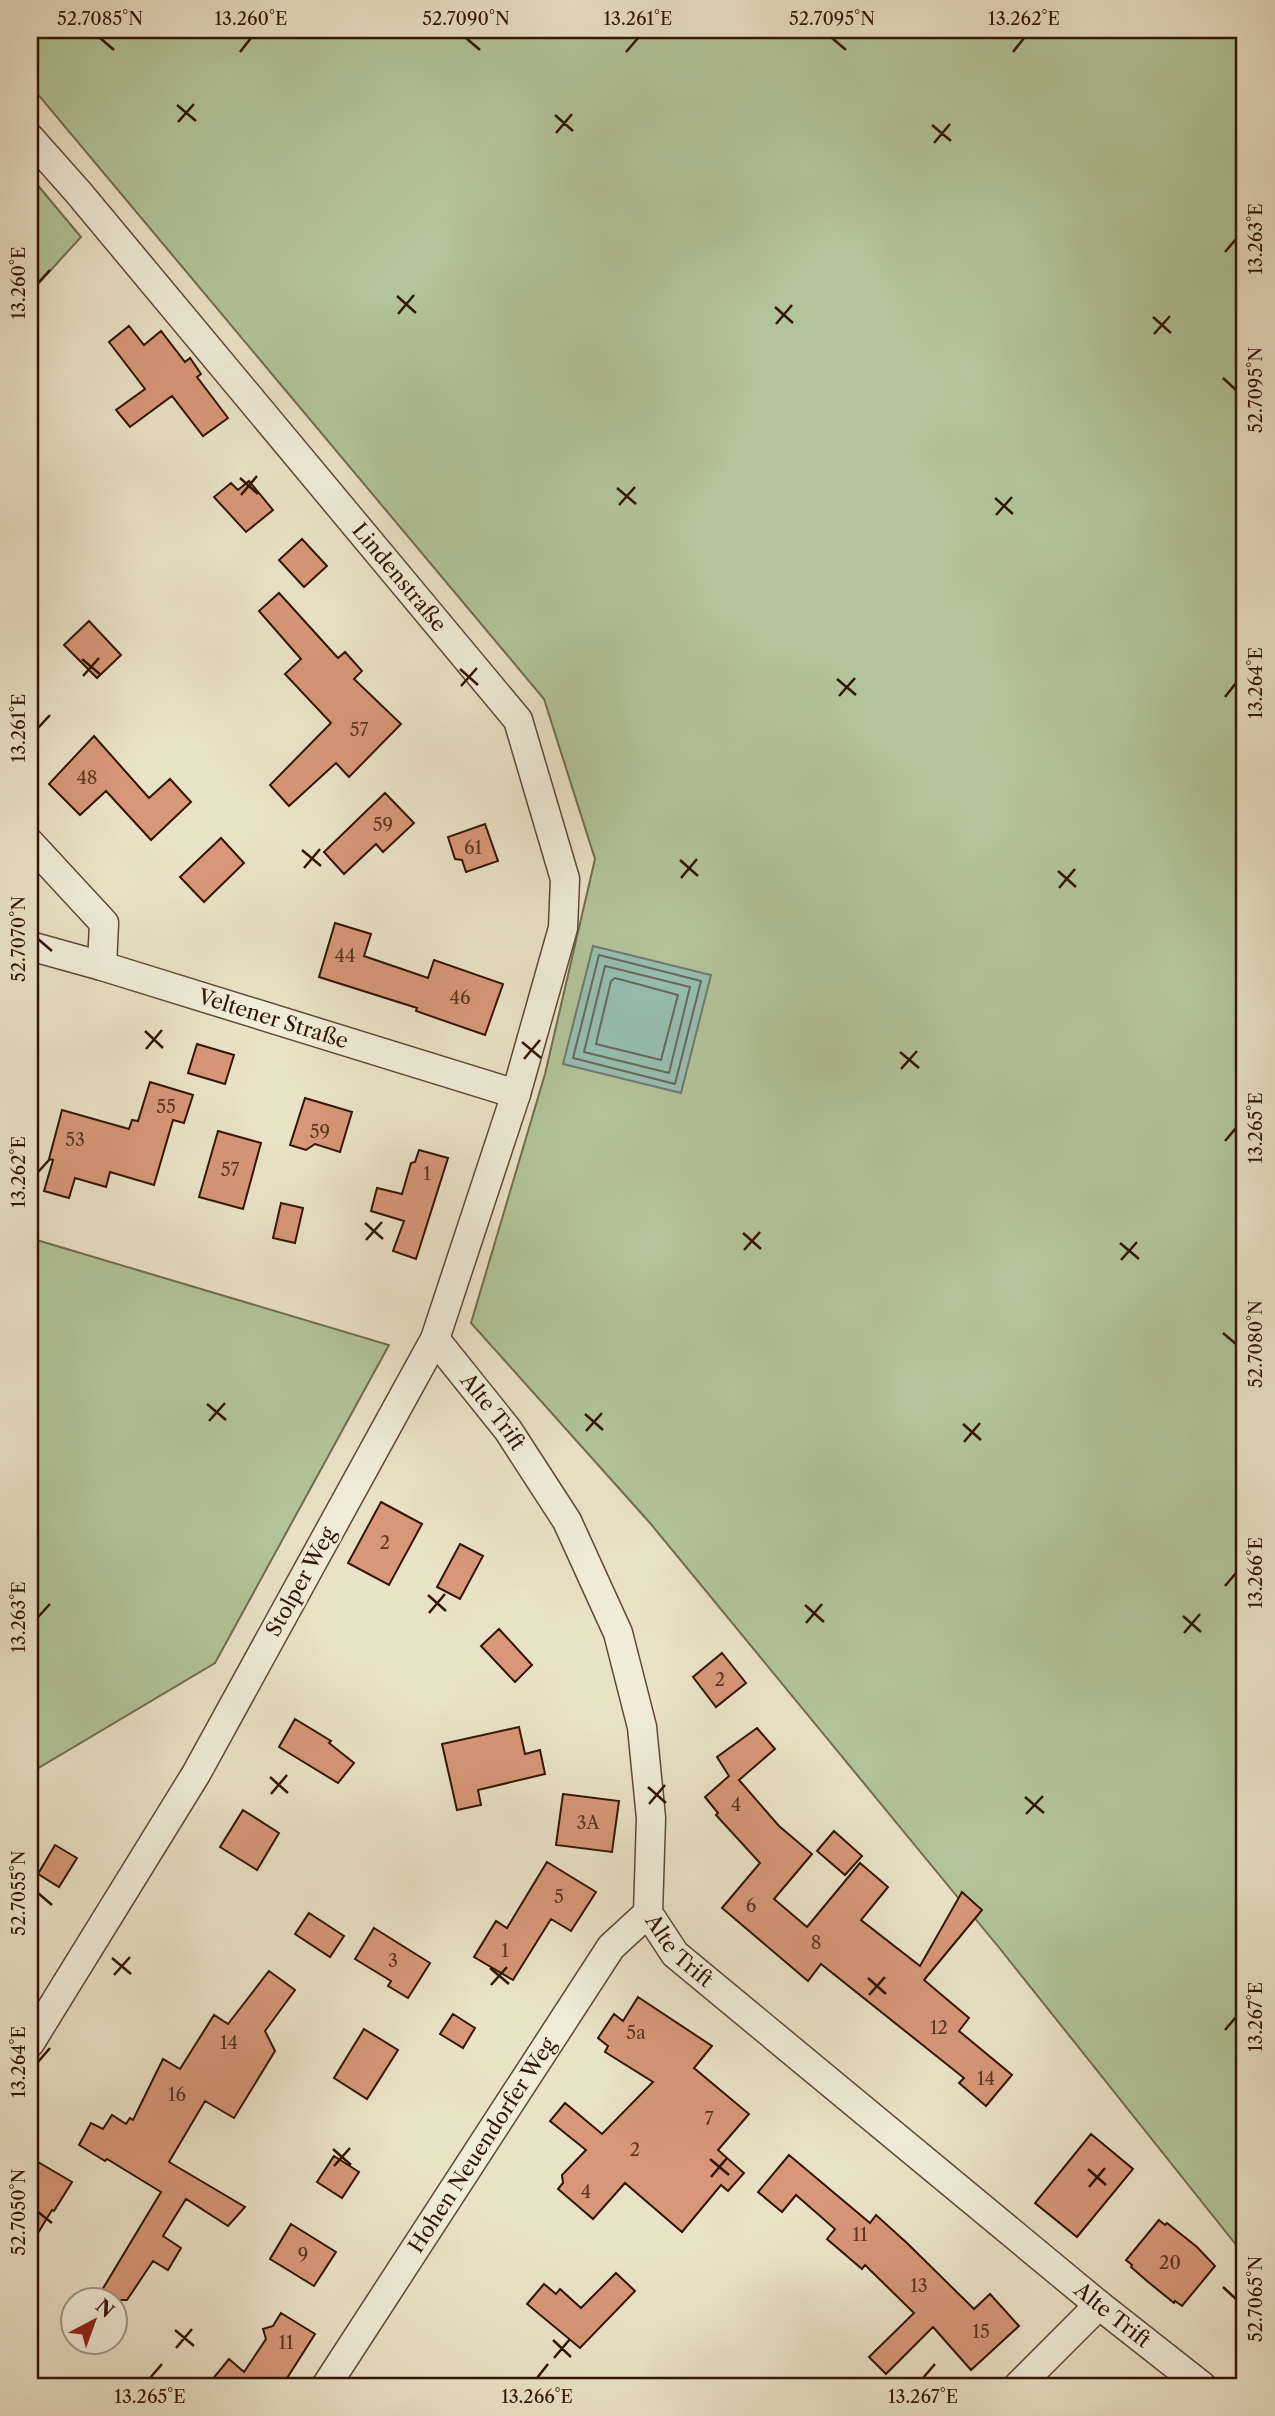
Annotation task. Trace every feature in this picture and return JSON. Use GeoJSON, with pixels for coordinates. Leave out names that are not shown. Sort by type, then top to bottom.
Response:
{"type":"FeatureCollection","features":[{"type":"Feature","properties":{"kind":"street","name":"Lindenstraße"},"geometry":{"type":"LineString","coordinates":[[30,138],[518,720],[565,879],[563,928],[516,1094]]}},
{"type":"Feature","properties":{"kind":"street"},"geometry":{"type":"LineString","coordinates":[[30,844],[104,923],[102,966]]}},
{"type":"Feature","properties":{"kind":"street","name":"Veltener Straße"},"geometry":{"type":"LineString","coordinates":[[30,946],[516,1094]]}},
{"type":"Feature","properties":{"kind":"street","name":"Stolper Weg"},"geometry":{"type":"LineString","coordinates":[[30,2043],[195,1774],[435,1339],[516,1094]]}},
{"type":"Feature","properties":{"kind":"street","name":"Alte Trift"},"geometry":{"type":"LineString","coordinates":[[435,1339],[508,1430],[567,1521],[618,1633],[642,1727],[651,1818],[648,1913],[675,1954],[1099,2305],[1202,2386]]}},
{"type":"Feature","properties":{"kind":"street","name":"Hohen Neuendorfer Weg"},"geometry":{"type":"LineString","coordinates":[[326,2386],[611,1947],[648,1913]]}},
{"type":"Feature","properties":{"kind":"street"},"geometry":{"type":"LineString","coordinates":[[1017,2386],[1099,2305]]}},
{"type":"Feature","properties":{"kind":"green space"},"geometry":{"type":"Polygon","coordinates":[[[30,30],[1245,30],[1245,2256],[1001,1950],[650,1523],[471,1323],[545,1074],[595,859],[544,699],[30,85],[30,30]]]}},
{"type":"Feature","properties":{"kind":"green space"},"geometry":{"type":"Polygon","coordinates":[[[30,176],[81,237],[30,293],[30,176]]]}},
{"type":"Feature","properties":{"kind":"green space"},"geometry":{"type":"Polygon","coordinates":[[[30,1238],[389,1345],[215,1663],[30,1773],[30,1238]]]}},
{"type":"Feature","properties":{"kind":"water"},"geometry":{"type":"Polygon","coordinates":[[[593,946],[711,975],[681,1093],[563,1064],[593,946]]]}},
{"type":"Feature","properties":{"kind":"building"},"geometry":{"type":"Polygon","coordinates":[[[129,326],[144,345],[161,331],[185,362],[190,358],[201,374],[197,377],[228,418],[203,436],[172,396],[130,427],[116,410],[145,389],[109,342],[129,326]]]}},
{"type":"Feature","properties":{"kind":"building"},"geometry":{"type":"Polygon","coordinates":[[[249,481],[273,510],[246,532],[214,497],[231,483],[238,490],[249,481]]]}},
{"type":"Feature","properties":{"kind":"building"},"geometry":{"type":"Polygon","coordinates":[[[302,539],[327,566],[304,587],[279,560],[302,539]]]}},
{"type":"Feature","properties":{"kind":"building"},"geometry":{"type":"Polygon","coordinates":[[[279,593],[338,658],[345,652],[362,671],[354,679],[401,724],[349,777],[336,763],[289,806],[270,785],[331,723],[285,674],[301,659],[259,611],[279,593]]]}},
{"type":"Feature","properties":{"kind":"building"},"geometry":{"type":"Polygon","coordinates":[[[89,621],[121,655],[97,678],[64,645],[89,621]]]}},
{"type":"Feature","properties":{"kind":"building"},"geometry":{"type":"Polygon","coordinates":[[[94,736],[149,798],[170,779],[191,802],[151,840],[106,791],[80,815],[49,784],[94,736]]]}},
{"type":"Feature","properties":{"kind":"building"},"geometry":{"type":"Polygon","coordinates":[[[385,793],[414,823],[383,852],[376,844],[344,874],[324,852],[385,793]]]}},
{"type":"Feature","properties":{"kind":"building"},"geometry":{"type":"Polygon","coordinates":[[[485,824],[498,861],[466,872],[462,860],[455,859],[448,837],[485,824]]]}},
{"type":"Feature","properties":{"kind":"building"},"geometry":{"type":"Polygon","coordinates":[[[221,838],[244,863],[204,902],[180,877],[221,838]]]}},
{"type":"Feature","properties":{"kind":"building"},"geometry":{"type":"Polygon","coordinates":[[[335,923],[371,934],[364,956],[428,978],[434,960],[503,984],[485,1035],[416,1011],[417,1008],[319,977],[335,923]]]}},
{"type":"Feature","properties":{"kind":"building"},"geometry":{"type":"Polygon","coordinates":[[[197,1044],[234,1055],[225,1084],[188,1073],[197,1044]]]}},
{"type":"Feature","properties":{"kind":"building"},"geometry":{"type":"Polygon","coordinates":[[[150,1082],[193,1095],[184,1123],[173,1120],[154,1185],[110,1172],[106,1187],[75,1178],[69,1198],[44,1191],[62,1110],[129,1129],[132,1120],[138,1121],[150,1082]]]}},
{"type":"Feature","properties":{"kind":"building"},"geometry":{"type":"Polygon","coordinates":[[[305,1098],[352,1112],[340,1152],[315,1144],[306,1150],[290,1145],[305,1098]]]}},
{"type":"Feature","properties":{"kind":"building"},"geometry":{"type":"Polygon","coordinates":[[[218,1131],[261,1143],[243,1209],[199,1197],[218,1131]]]}},
{"type":"Feature","properties":{"kind":"building"},"geometry":{"type":"Polygon","coordinates":[[[419,1150],[448,1158],[416,1259],[393,1251],[404,1221],[371,1211],[377,1188],[402,1194],[411,1163],[415,1162],[419,1150]]]}},
{"type":"Feature","properties":{"kind":"building"},"geometry":{"type":"Polygon","coordinates":[[[281,1203],[303,1208],[295,1243],[273,1238],[281,1203]]]}},
{"type":"Feature","properties":{"kind":"building"},"geometry":{"type":"Polygon","coordinates":[[[381,1502],[422,1524],[389,1585],[348,1563],[381,1502]]]}},
{"type":"Feature","properties":{"kind":"building"},"geometry":{"type":"Polygon","coordinates":[[[460,1544],[483,1556],[460,1599],[437,1587],[460,1544]]]}},
{"type":"Feature","properties":{"kind":"building"},"geometry":{"type":"Polygon","coordinates":[[[499,1629],[532,1665],[515,1682],[481,1646],[499,1629]]]}},
{"type":"Feature","properties":{"kind":"building"},"geometry":{"type":"Polygon","coordinates":[[[722,1653],[746,1683],[716,1707],[693,1677],[722,1653]]]}},
{"type":"Feature","properties":{"kind":"building"},"geometry":{"type":"Polygon","coordinates":[[[295,1719],[331,1741],[329,1743],[354,1763],[338,1783],[279,1747],[295,1719]]]}},
{"type":"Feature","properties":{"kind":"building"},"geometry":{"type":"Polygon","coordinates":[[[519,1727],[525,1754],[540,1750],[545,1774],[478,1790],[481,1805],[457,1810],[442,1744],[519,1727]]]}},
{"type":"Feature","properties":{"kind":"building"},"geometry":{"type":"Polygon","coordinates":[[[757,1728],[775,1749],[739,1780],[779,1826],[812,1854],[774,1899],[807,1927],[860,1863],[888,1887],[861,1920],[920,1966],[962,1892],[982,1910],[924,1980],[969,2018],[959,2031],[1012,2075],[986,2106],[959,2083],[964,2078],[821,1964],[808,1981],[722,1908],[760,1863],[716,1815],[718,1813],[705,1797],[729,1776],[717,1757],[757,1728]]]}},
{"type":"Feature","properties":{"kind":"building"},"geometry":{"type":"Polygon","coordinates":[[[563,1794],[619,1801],[612,1852],[556,1845],[563,1794]]]}},
{"type":"Feature","properties":{"kind":"building"},"geometry":{"type":"Polygon","coordinates":[[[243,1810],[279,1833],[257,1870],[220,1847],[243,1810]]]}},
{"type":"Feature","properties":{"kind":"building"},"geometry":{"type":"Polygon","coordinates":[[[834,1831],[862,1856],[845,1875],[817,1851],[834,1831]]]}},
{"type":"Feature","properties":{"kind":"building"},"geometry":{"type":"Polygon","coordinates":[[[55,1845],[77,1858],[59,1887],[38,1874],[55,1845]]]}},
{"type":"Feature","properties":{"kind":"building"},"geometry":{"type":"Polygon","coordinates":[[[547,1862],[596,1892],[571,1931],[551,1919],[513,1980],[474,1957],[496,1921],[507,1928],[547,1862]]]}},
{"type":"Feature","properties":{"kind":"building"},"geometry":{"type":"Polygon","coordinates":[[[309,1913],[344,1936],[330,1957],[295,1934],[309,1913]]]}},
{"type":"Feature","properties":{"kind":"building"},"geometry":{"type":"Polygon","coordinates":[[[374,1928],[430,1963],[408,1998],[388,1986],[391,1981],[355,1959],[374,1928]]]}},
{"type":"Feature","properties":{"kind":"building"},"geometry":{"type":"Polygon","coordinates":[[[269,1971],[295,1990],[265,2031],[275,2051],[234,2118],[205,2101],[169,2162],[245,2207],[228,2226],[186,2199],[163,2236],[181,2248],[168,2270],[153,2261],[130,2296],[130,2286],[104,2286],[161,2192],[79,2145],[91,2123],[103,2129],[112,2115],[126,2124],[130,2118],[133,2120],[163,2059],[180,2069],[214,2015],[228,2024],[269,1971]]]}},
{"type":"Feature","properties":{"kind":"building"},"geometry":{"type":"Polygon","coordinates":[[[638,1997],[712,2046],[694,2068],[749,2114],[718,2150],[744,2173],[728,2191],[721,2185],[682,2232],[625,2183],[593,2219],[558,2189],[563,2183],[562,2175],[586,2150],[550,2121],[565,2103],[602,2134],[653,2082],[605,2052],[608,2046],[598,2038],[614,2014],[623,2021],[638,1997]]]}},
{"type":"Feature","properties":{"kind":"building"},"geometry":{"type":"Polygon","coordinates":[[[453,2014],[475,2028],[463,2048],[440,2034],[453,2014]]]}},
{"type":"Feature","properties":{"kind":"building"},"geometry":{"type":"Polygon","coordinates":[[[364,2029],[398,2050],[367,2099],[334,2078],[364,2029]]]}},
{"type":"Feature","properties":{"kind":"building"},"geometry":{"type":"Polygon","coordinates":[[[1091,2134],[1133,2169],[1077,2237],[1035,2203],[1091,2134]]]}},
{"type":"Feature","properties":{"kind":"building"},"geometry":{"type":"Polygon","coordinates":[[[789,2155],[870,2223],[876,2215],[974,2309],[990,2294],[1019,2326],[971,2370],[933,2327],[886,2374],[869,2357],[914,2313],[865,2265],[862,2269],[827,2239],[835,2229],[796,2195],[782,2212],[758,2192],[789,2155]]]}},
{"type":"Feature","properties":{"kind":"building"},"geometry":{"type":"Polygon","coordinates":[[[334,2156],[359,2172],[342,2198],[317,2182],[334,2156]]]}},
{"type":"Feature","properties":{"kind":"building"},"geometry":{"type":"Polygon","coordinates":[[[38,2162],[72,2182],[30,2246],[30,2176],[38,2162]]]}},
{"type":"Feature","properties":{"kind":"building"},"geometry":{"type":"Polygon","coordinates":[[[1159,2220],[1165,2225],[1167,2223],[1197,2247],[1215,2266],[1182,2306],[1175,2301],[1174,2303],[1147,2281],[1126,2260],[1159,2220]]]}},
{"type":"Feature","properties":{"kind":"building"},"geometry":{"type":"Polygon","coordinates":[[[291,2224],[336,2252],[314,2286],[270,2259],[291,2224]]]}},
{"type":"Feature","properties":{"kind":"building"},"geometry":{"type":"Polygon","coordinates":[[[616,2273],[635,2291],[580,2348],[527,2304],[544,2284],[556,2294],[560,2289],[581,2308],[616,2273]]]}},
{"type":"Feature","properties":{"kind":"building"},"geometry":{"type":"Polygon","coordinates":[[[281,2313],[315,2334],[282,2386],[207,2386],[229,2359],[244,2372],[266,2339],[263,2329],[273,2326],[281,2313]]]}}]}
